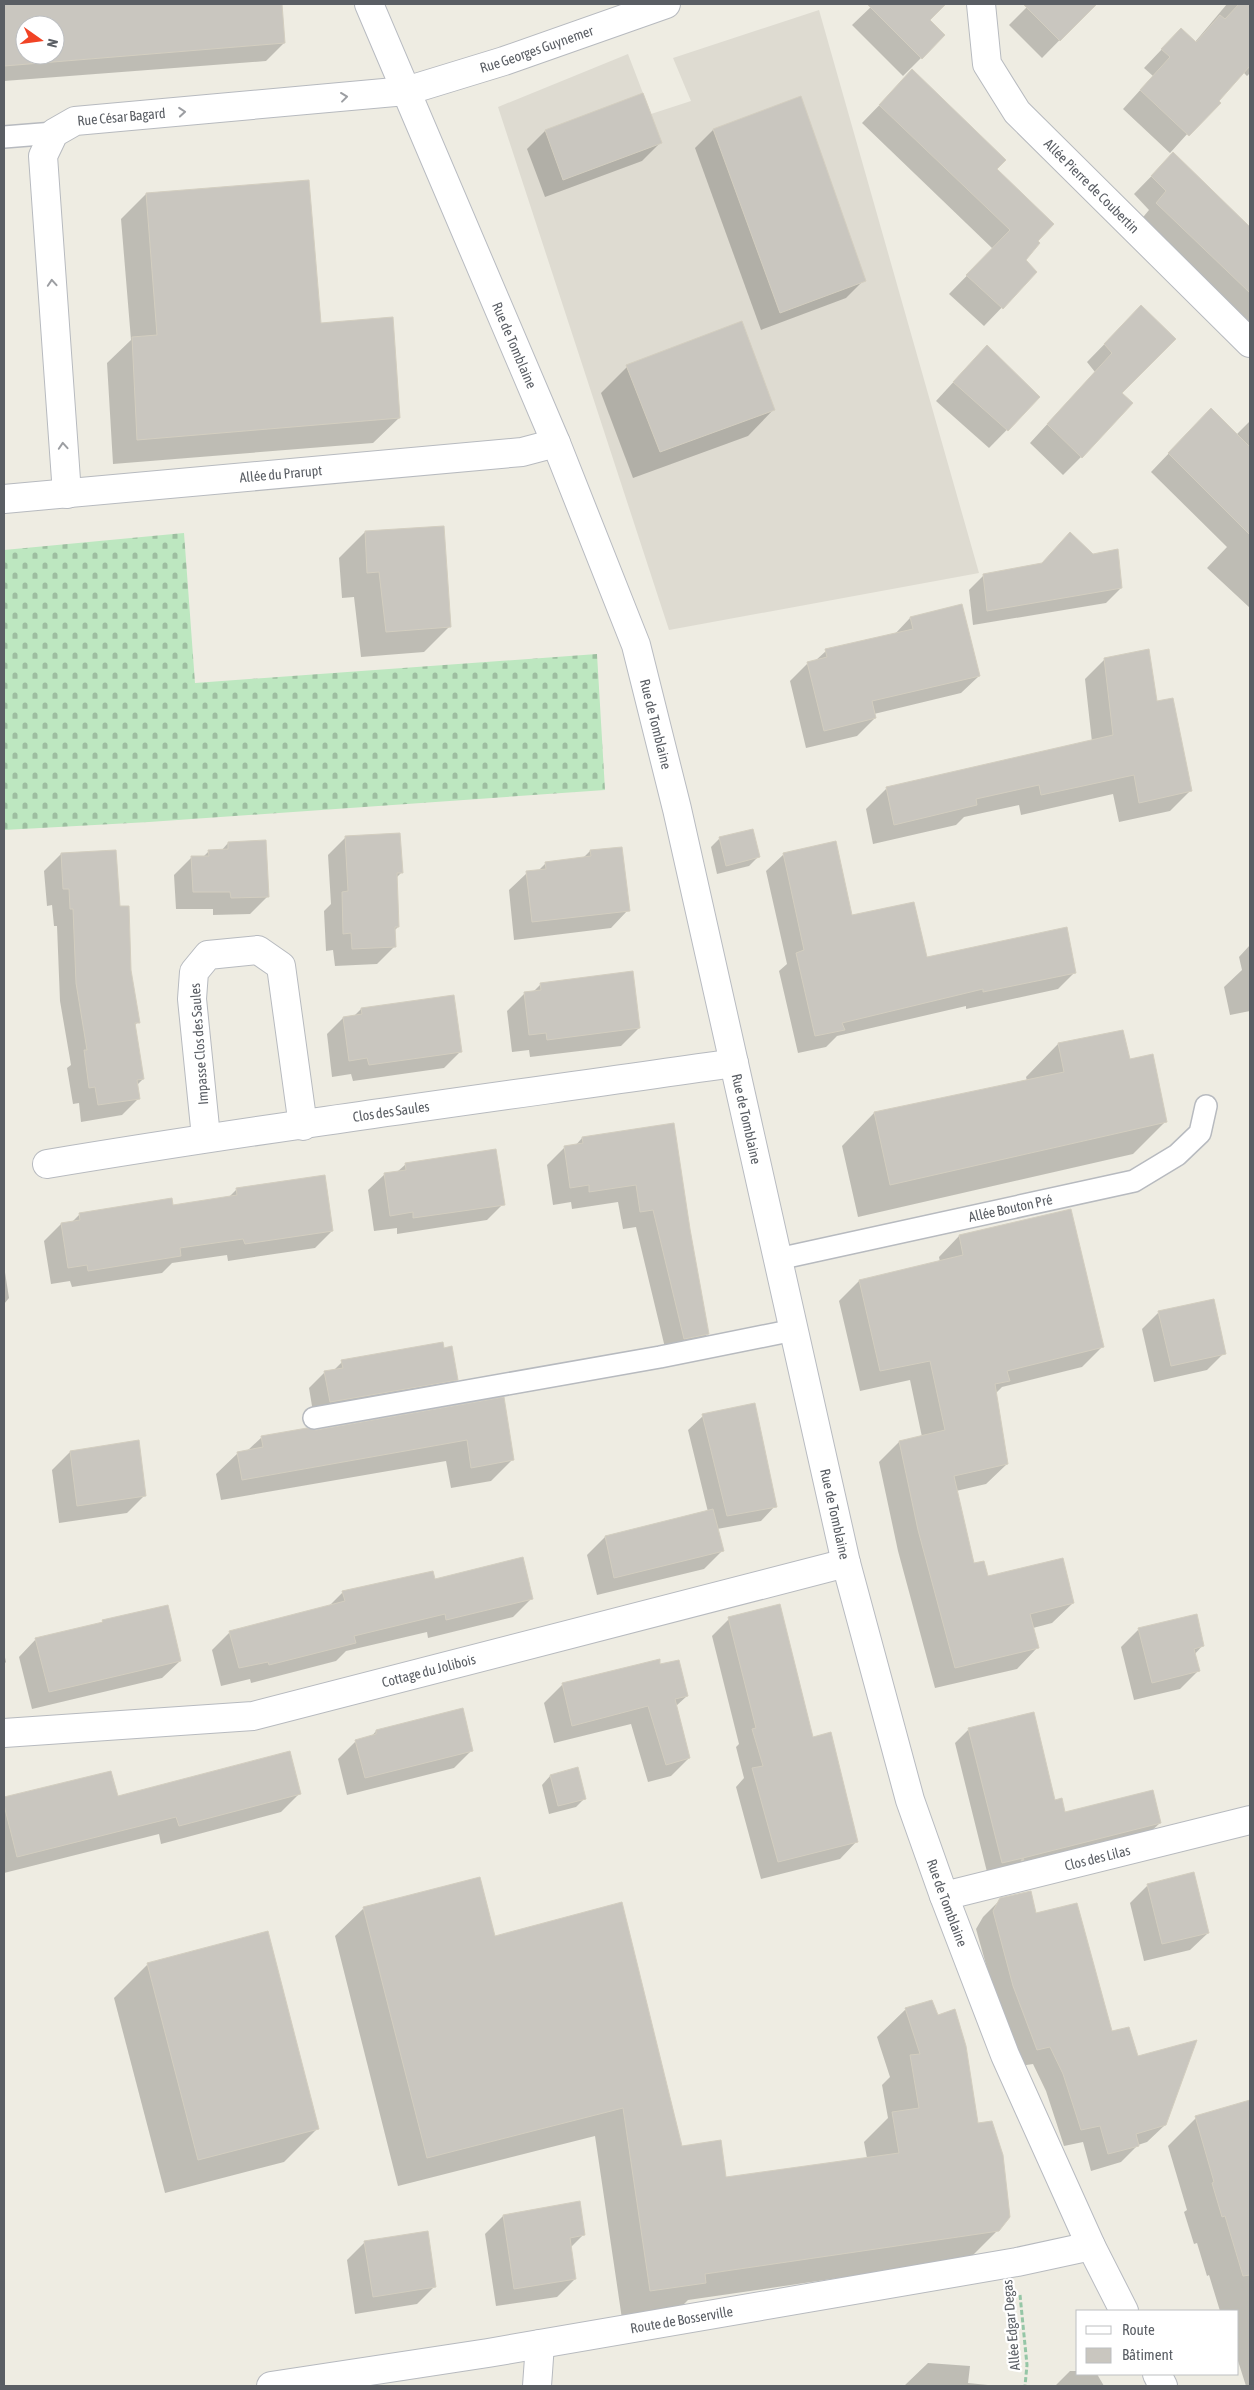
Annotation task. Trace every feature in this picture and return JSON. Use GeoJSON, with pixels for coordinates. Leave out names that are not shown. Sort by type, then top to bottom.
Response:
{"type":"FeatureCollection","features":[{"type":"Feature","properties":{"kind":"street","name":"Rue de Tomblaine"},"geometry":{"type":"LineString","coordinates":[[370,4],[556,443],[636,645],[676,809],[846,1563],[910,1800],[944,1896],[1005,2055],[1091,2246],[1123,2310]]}},
{"type":"Feature","properties":{"kind":"street","name":"Rue Georges Guynemer"},"geometry":{"type":"LineString","coordinates":[[406,91],[504,61],[666,4]]}},
{"type":"Feature","properties":{"kind":"street","name":"Allée Pierre de Coubertin"},"geometry":{"type":"LineString","coordinates":[[982,4],[987,64],[1018,112],[1250,343]]}},
{"type":"Feature","properties":{"kind":"street","name":"Rue César Bagard"},"geometry":{"type":"LineString","coordinates":[[54,134],[75,121],[406,91]]}},
{"type":"Feature","properties":{"kind":"street"},"geometry":{"type":"LineString","coordinates":[[54,134],[43,156],[67,494]]}},
{"type":"Feature","properties":{"kind":"street","name":"Allée du Prarupt"},"geometry":{"type":"LineString","coordinates":[[4,499],[522,452],[556,443]]}},
{"type":"Feature","properties":{"kind":"street","name":"Impasse Clos des Saules"},"geometry":{"type":"LineString","coordinates":[[206,1138],[192,999],[194,972],[208,955],[258,950],[281,966],[303,1126]]}},
{"type":"Feature","properties":{"kind":"street","name":"Clos des Saules"},"geometry":{"type":"LineString","coordinates":[[47,1164],[206,1138],[303,1126],[734,1063]]}},
{"type":"Feature","properties":{"kind":"street","name":"Cottage du Jolibois"},"geometry":{"type":"LineString","coordinates":[[4,1734],[253,1716],[846,1563]]}},
{"type":"Feature","properties":{"kind":"street","name":"Clos des Lilas"},"geometry":{"type":"LineString","coordinates":[[944,1896],[1250,1820]]}},
{"type":"Feature","properties":{"kind":"street","name":"Route de Bosserville"},"geometry":{"type":"LineString","coordinates":[[271,2386],[540,2344],[1017,2262],[1091,2246]]}},
{"type":"Feature","properties":{"kind":"street"},"geometry":{"type":"LineString","coordinates":[[537,2386],[540,2344]]}},
{"type":"Feature","properties":{"kind":"lane"},"geometry":{"type":"LineString","coordinates":[[4,137],[54,134]]}},
{"type":"Feature","properties":{"kind":"lane","name":"Allée Bouton Pré"},"geometry":{"type":"LineString","coordinates":[[778,1259],[1134,1181],[1177,1155],[1200,1133],[1206,1106]]}},
{"type":"Feature","properties":{"kind":"lane"},"geometry":{"type":"LineString","coordinates":[[314,1418],[660,1357],[794,1330]]}},
{"type":"Feature","properties":{"kind":"path","name":"Allée Edgar Degas"},"geometry":{"type":"LineString","coordinates":[[1017,2262],[1027,2365],[1025,2386]]}},
{"type":"Feature","properties":{"kind":"shaded area"},"geometry":{"type":"Polygon","coordinates":[[[819,10],[979,573],[669,630],[498,107],[628,54],[651,114],[691,101],[673,58],[819,10]]]}},
{"type":"Feature","properties":{"kind":"green space"},"geometry":{"type":"Polygon","coordinates":[[[184,533],[195,683],[597,654],[605,790],[149,822],[4,830],[4,550],[184,533]]]}},
{"type":"Feature","properties":{"kind":"building"},"geometry":{"type":"Polygon","coordinates":[[[4,4],[282,4],[285,43],[65,61],[65,15],[15,15],[16,65],[4,66],[4,4]]]}},
{"type":"Feature","properties":{"kind":"building"},"geometry":{"type":"Polygon","coordinates":[[[867,4],[946,4],[930,20],[945,35],[922,59],[867,4]]]}},
{"type":"Feature","properties":{"kind":"building"},"geometry":{"type":"Polygon","coordinates":[[[1023,4],[1097,4],[1060,41],[1023,4]]]}},
{"type":"Feature","properties":{"kind":"building"},"geometry":{"type":"Polygon","coordinates":[[[1239,4],[1250,4],[1250,66],[1219,101],[1221,103],[1189,136],[1140,90],[1170,57],[1161,49],[1181,28],[1196,42],[1220,15],[1225,19],[1239,4]]]}},
{"type":"Feature","properties":{"kind":"building"},"geometry":{"type":"Polygon","coordinates":[[[912,69],[1006,160],[997,169],[1054,224],[1038,241],[1040,243],[1026,260],[1037,272],[1003,309],[966,275],[1010,230],[879,105],[912,69]]]}},
{"type":"Feature","properties":{"kind":"building"},"geometry":{"type":"Polygon","coordinates":[[[643,93],[662,143],[563,180],[545,130],[643,93]]]}},
{"type":"Feature","properties":{"kind":"building"},"geometry":{"type":"Polygon","coordinates":[[[801,96],[866,281],[780,313],[713,129],[801,96]]]}},
{"type":"Feature","properties":{"kind":"building"},"geometry":{"type":"Polygon","coordinates":[[[1173,152],[1250,227],[1250,293],[1156,203],[1166,191],[1151,176],[1173,152]]]}},
{"type":"Feature","properties":{"kind":"building"},"geometry":{"type":"Polygon","coordinates":[[[309,180],[321,323],[393,317],[400,418],[137,440],[132,337],[157,335],[146,193],[309,180]]]}},
{"type":"Feature","properties":{"kind":"building"},"geometry":{"type":"Polygon","coordinates":[[[1141,305],[1176,339],[1122,393],[1133,403],[1082,458],[1047,424],[1112,353],[1104,344],[1141,305]]]}},
{"type":"Feature","properties":{"kind":"building"},"geometry":{"type":"Polygon","coordinates":[[[742,321],[775,410],[660,452],[626,365],[742,321]]]}},
{"type":"Feature","properties":{"kind":"building"},"geometry":{"type":"Polygon","coordinates":[[[987,345],[1040,397],[1008,431],[953,382],[987,345]]]}},
{"type":"Feature","properties":{"kind":"building"},"geometry":{"type":"Polygon","coordinates":[[[1211,408],[1250,447],[1250,535],[1168,453],[1211,408]]]}},
{"type":"Feature","properties":{"kind":"building"},"geometry":{"type":"Polygon","coordinates":[[[444,526],[451,627],[386,632],[379,572],[367,573],[365,531],[444,526]]]}},
{"type":"Feature","properties":{"kind":"building"},"geometry":{"type":"Polygon","coordinates":[[[1070,532],[1093,554],[1118,549],[1122,588],[987,611],[983,574],[1042,563],[1070,532]]]}},
{"type":"Feature","properties":{"kind":"building"},"geometry":{"type":"Polygon","coordinates":[[[962,604],[980,676],[872,701],[876,718],[824,731],[807,662],[827,657],[825,649],[913,629],[910,617],[962,604]]]}},
{"type":"Feature","properties":{"kind":"building"},"geometry":{"type":"Polygon","coordinates":[[[1149,649],[1157,701],[1173,698],[1192,791],[1139,803],[1134,775],[1041,795],[1039,785],[976,799],[977,805],[894,825],[886,787],[1113,735],[1104,658],[1149,649]]]}},
{"type":"Feature","properties":{"kind":"building"},"geometry":{"type":"Polygon","coordinates":[[[753,829],[760,857],[726,866],[719,837],[753,829]]]}},
{"type":"Feature","properties":{"kind":"building"},"geometry":{"type":"Polygon","coordinates":[[[400,833],[403,873],[397,873],[399,927],[395,927],[396,947],[352,949],[351,933],[343,934],[342,892],[348,891],[345,836],[400,833]]]}},
{"type":"Feature","properties":{"kind":"building"},"geometry":{"type":"Polygon","coordinates":[[[266,840],[269,897],[231,898],[230,892],[193,892],[191,856],[209,856],[208,850],[228,849],[228,842],[266,840]]]}},
{"type":"Feature","properties":{"kind":"building"},"geometry":{"type":"Polygon","coordinates":[[[836,841],[852,915],[914,902],[927,957],[1067,927],[1076,973],[983,992],[983,989],[842,1023],[845,1030],[815,1036],[796,953],[804,950],[783,853],[836,841]]]}},
{"type":"Feature","properties":{"kind":"building"},"geometry":{"type":"Polygon","coordinates":[[[622,847],[630,911],[532,922],[526,871],[546,869],[545,862],[591,856],[590,850],[622,847]]]}},
{"type":"Feature","properties":{"kind":"building"},"geometry":{"type":"Polygon","coordinates":[[[116,850],[120,906],[129,906],[131,970],[140,1023],[135,1023],[144,1079],[137,1080],[140,1099],[98,1105],[95,1087],[89,1088],[84,1050],[87,1050],[76,983],[73,909],[70,909],[69,889],[63,889],[61,853],[116,850]]]}},
{"type":"Feature","properties":{"kind":"building"},"geometry":{"type":"Polygon","coordinates":[[[633,971],[640,1028],[547,1040],[546,1033],[529,1035],[524,992],[541,990],[540,983],[633,971]]]}},
{"type":"Feature","properties":{"kind":"building"},"geometry":{"type":"Polygon","coordinates":[[[454,995],[462,1052],[369,1065],[367,1058],[349,1061],[343,1017],[362,1014],[361,1008],[454,995]]]}},
{"type":"Feature","properties":{"kind":"building"},"geometry":{"type":"Polygon","coordinates":[[[1123,1030],[1130,1059],[1153,1054],[1167,1122],[890,1185],[874,1112],[1064,1072],[1058,1043],[1123,1030]]]}},
{"type":"Feature","properties":{"kind":"building"},"geometry":{"type":"Polygon","coordinates":[[[674,1123],[690,1229],[709,1334],[684,1339],[653,1210],[640,1212],[636,1185],[589,1192],[589,1185],[570,1188],[564,1146],[583,1143],[582,1137],[674,1123]]]}},
{"type":"Feature","properties":{"kind":"building"},"geometry":{"type":"Polygon","coordinates":[[[496,1149],[505,1205],[413,1218],[413,1212],[390,1216],[384,1173],[406,1170],[405,1163],[496,1149]]]}},
{"type":"Feature","properties":{"kind":"building"},"geometry":{"type":"Polygon","coordinates":[[[325,1175],[333,1231],[245,1244],[243,1239],[180,1248],[181,1256],[88,1271],[87,1265],[68,1268],[61,1223],[80,1220],[79,1213],[172,1198],[173,1205],[237,1195],[236,1188],[325,1175]]]}},
{"type":"Feature","properties":{"kind":"building"},"geometry":{"type":"Polygon","coordinates":[[[1071,1209],[1104,1347],[1007,1371],[1010,1381],[995,1384],[1008,1464],[954,1476],[974,1563],[984,1561],[988,1576],[1063,1558],[1074,1603],[1030,1614],[1039,1648],[955,1668],[918,1530],[899,1441],[945,1430],[930,1361],[880,1371],[859,1280],[963,1255],[959,1235],[1071,1209]]]}},
{"type":"Feature","properties":{"kind":"building"},"geometry":{"type":"Polygon","coordinates":[[[1214,1299],[1226,1354],[1171,1366],[1158,1311],[1214,1299]]]}},
{"type":"Feature","properties":{"kind":"building"},"geometry":{"type":"Polygon","coordinates":[[[443,1342],[444,1348],[452,1346],[458,1380],[330,1402],[324,1371],[343,1368],[341,1360],[443,1342]]]}},
{"type":"Feature","properties":{"kind":"building"},"geometry":{"type":"Polygon","coordinates":[[[504,1397],[514,1460],[471,1468],[467,1440],[242,1480],[237,1452],[263,1447],[261,1436],[307,1428],[316,1430],[504,1397]]]}},
{"type":"Feature","properties":{"kind":"building"},"geometry":{"type":"Polygon","coordinates":[[[755,1403],[777,1507],[727,1516],[702,1414],[755,1403]]]}},
{"type":"Feature","properties":{"kind":"building"},"geometry":{"type":"Polygon","coordinates":[[[139,1440],[146,1496],[77,1506],[70,1451],[139,1440]]]}},
{"type":"Feature","properties":{"kind":"building"},"geometry":{"type":"Polygon","coordinates":[[[713,1509],[724,1551],[614,1578],[605,1536],[713,1509]]]}},
{"type":"Feature","properties":{"kind":"building"},"geometry":{"type":"Polygon","coordinates":[[[523,1557],[533,1599],[446,1620],[445,1614],[354,1636],[356,1643],[269,1665],[268,1662],[239,1668],[229,1631],[345,1601],[342,1591],[433,1571],[435,1579],[523,1557]]]}},
{"type":"Feature","properties":{"kind":"building"},"geometry":{"type":"Polygon","coordinates":[[[780,1604],[813,1737],[831,1732],[858,1842],[778,1862],[752,1768],[763,1766],[752,1729],[756,1728],[728,1617],[780,1604]]]}},
{"type":"Feature","properties":{"kind":"building"},"geometry":{"type":"Polygon","coordinates":[[[168,1605],[181,1661],[49,1692],[35,1638],[168,1605]]]}},
{"type":"Feature","properties":{"kind":"building"},"geometry":{"type":"Polygon","coordinates":[[[1197,1614],[1204,1646],[1194,1649],[1200,1671],[1152,1683],[1138,1628],[1197,1614]]]}},
{"type":"Feature","properties":{"kind":"building"},"geometry":{"type":"Polygon","coordinates":[[[660,1659],[660,1664],[679,1660],[688,1696],[675,1699],[690,1758],[666,1765],[648,1706],[572,1726],[562,1683],[660,1659]]]}},
{"type":"Feature","properties":{"kind":"building"},"geometry":{"type":"Polygon","coordinates":[[[463,1708],[473,1751],[365,1778],[355,1740],[376,1734],[376,1730],[463,1708]]]}},
{"type":"Feature","properties":{"kind":"building"},"geometry":{"type":"Polygon","coordinates":[[[1034,1712],[1055,1800],[1062,1798],[1065,1812],[1153,1790],[1161,1823],[1002,1863],[968,1728],[1034,1712]]]}},
{"type":"Feature","properties":{"kind":"building"},"geometry":{"type":"Polygon","coordinates":[[[290,1751],[301,1794],[179,1826],[176,1817],[17,1857],[4,1805],[4,1797],[111,1771],[118,1796],[290,1751]]]}},
{"type":"Feature","properties":{"kind":"building"},"geometry":{"type":"Polygon","coordinates":[[[578,1767],[586,1799],[558,1806],[550,1775],[578,1767]]]}},
{"type":"Feature","properties":{"kind":"building"},"geometry":{"type":"Polygon","coordinates":[[[1194,1872],[1209,1933],[1162,1944],[1147,1884],[1194,1872]]]}},
{"type":"Feature","properties":{"kind":"building"},"geometry":{"type":"Polygon","coordinates":[[[480,1877],[495,1936],[622,1902],[682,2146],[721,2140],[726,2177],[899,2153],[892,2112],[919,2108],[910,2055],[920,2054],[905,2008],[932,2000],[938,2015],[955,2009],[966,2046],[978,2123],[992,2121],[1003,2155],[1010,2217],[999,2231],[705,2274],[706,2283],[650,2291],[623,2108],[427,2158],[363,1907],[480,1877]]]}},
{"type":"Feature","properties":{"kind":"building"},"geometry":{"type":"Polygon","coordinates":[[[1031,1891],[1036,1913],[1077,1903],[1112,2031],[1129,2027],[1138,2056],[1197,2040],[1166,2125],[1136,2134],[1139,2146],[1108,2154],[1100,2126],[1081,2130],[1063,2074],[1050,2047],[1037,2050],[1013,1986],[993,1911],[1000,1898],[1031,1891]]]}},
{"type":"Feature","properties":{"kind":"building"},"geometry":{"type":"Polygon","coordinates":[[[268,1931],[319,2129],[198,2160],[147,1963],[268,1931]]]}},
{"type":"Feature","properties":{"kind":"building"},"geometry":{"type":"Polygon","coordinates":[[[1250,2100],[1250,2275],[1243,2276],[1225,2216],[1222,2217],[1195,2116],[1250,2100]]]}},
{"type":"Feature","properties":{"kind":"building"},"geometry":{"type":"Polygon","coordinates":[[[580,2201],[585,2235],[570,2238],[576,2279],[514,2289],[503,2215],[580,2201]]]}},
{"type":"Feature","properties":{"kind":"building"},"geometry":{"type":"Polygon","coordinates":[[[428,2231],[436,2287],[373,2297],[364,2241],[428,2231]]]}}]}
